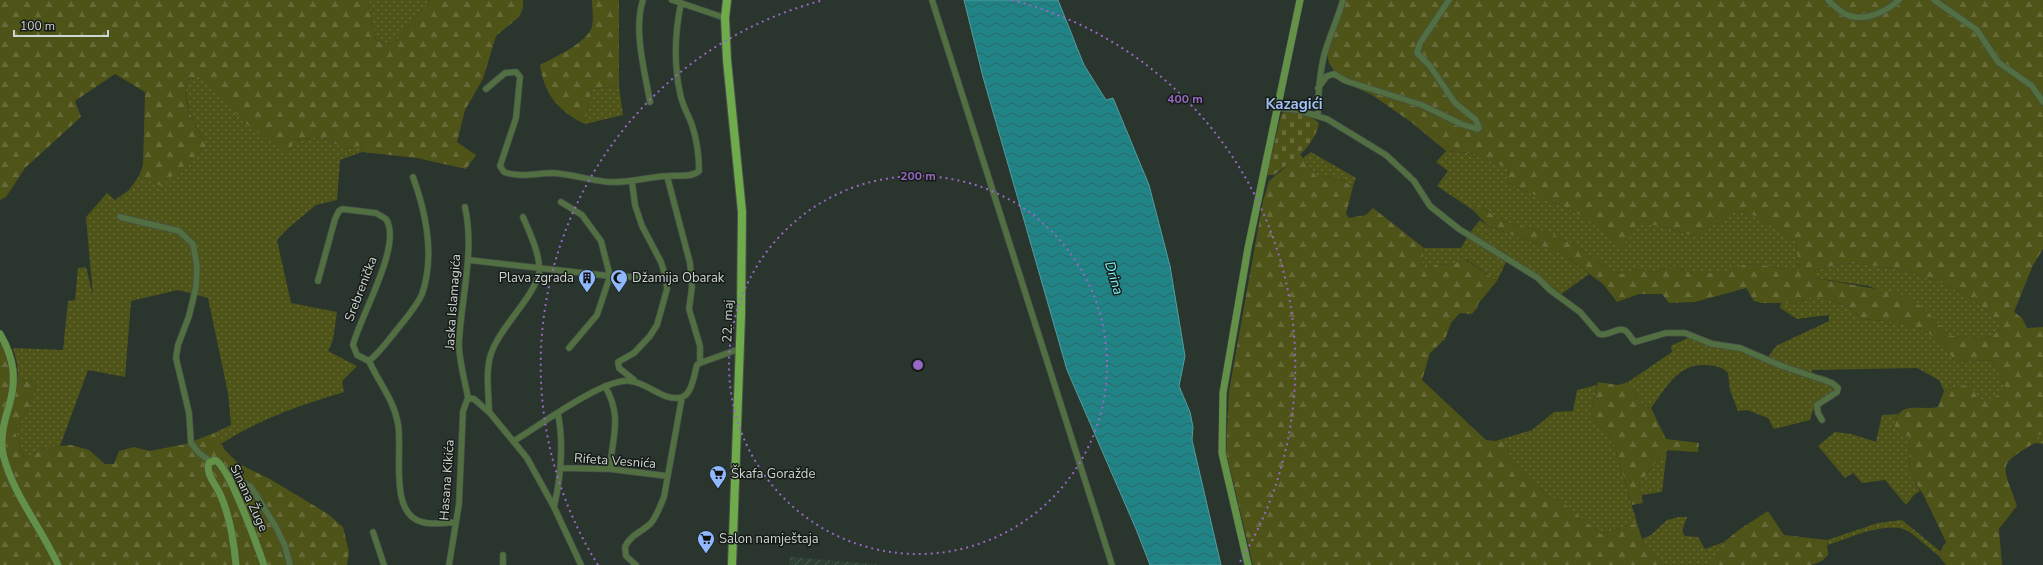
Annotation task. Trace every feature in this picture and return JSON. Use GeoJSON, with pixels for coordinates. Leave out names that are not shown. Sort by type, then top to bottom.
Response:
{"type":"FeatureCollection","features":[{"type":"Feature","properties":{"kind":"main road","name":"22. maj"},"geometry":{"type":"LineString","coordinates":[[727,0],[725,18],[727,60],[742,212],[732,565]]}},
{"type":"Feature","properties":{"kind":"street"},"geometry":{"type":"LineString","coordinates":[[643,0],[640,10],[640,28],[650,102]]}},
{"type":"Feature","properties":{"kind":"street"},"geometry":{"type":"LineString","coordinates":[[672,0],[725,18]]}},
{"type":"Feature","properties":{"kind":"street"},"geometry":{"type":"LineString","coordinates":[[932,0],[1112,565]]}},
{"type":"Feature","properties":{"kind":"street"},"geometry":{"type":"LineString","coordinates":[[1248,565],[1222,453],[1223,393],[1248,248],[1300,0]]}},
{"type":"Feature","properties":{"kind":"street"},"geometry":{"type":"LineString","coordinates":[[1318,116],[1318,88],[1325,51],[1339,17],[1343,0]]}},
{"type":"Feature","properties":{"kind":"street"},"geometry":{"type":"LineString","coordinates":[[1318,88],[1327,76],[1334,74],[1346,81],[1422,104],[1461,124],[1477,129],[1479,128],[1478,122],[1455,103],[1430,66],[1417,53],[1420,43],[1449,0]]}},
{"type":"Feature","properties":{"kind":"street"},"geometry":{"type":"LineString","coordinates":[[1828,0],[1849,16],[1856,17],[1881,13],[1899,0]]}},
{"type":"Feature","properties":{"kind":"street"},"geometry":{"type":"LineString","coordinates":[[1934,0],[1977,30],[1998,62],[2032,86],[2043,102]]}},
{"type":"Feature","properties":{"kind":"street"},"geometry":{"type":"LineString","coordinates":[[486,89],[506,73],[516,72],[520,76],[516,118],[500,166],[504,172],[519,175],[552,173],[570,175],[602,182],[632,182],[667,176],[690,176],[699,171],[697,141],[680,94],[677,46],[678,19],[681,4]]}},
{"type":"Feature","properties":{"kind":"street"},"geometry":{"type":"LineString","coordinates":[[1278,108],[1298,110],[1318,116],[1335,124],[1386,155],[1414,181],[1430,206],[1459,228],[1538,278],[1550,290],[1580,312],[1599,334],[1604,336],[1625,330],[1635,342],[1666,333],[1684,333],[1712,344],[1740,348],[1782,366],[1832,383],[1838,388],[1837,392],[1817,405],[1818,413],[1822,420]]}},
{"type":"Feature","properties":{"kind":"street"},"geometry":{"type":"LineString","coordinates":[[667,176],[690,263],[692,287],[689,309],[700,346],[700,363]]}},
{"type":"Feature","properties":{"kind":"street"},"geometry":{"type":"LineString","coordinates":[[368,361],[376,355],[400,326],[421,295],[428,265],[427,233],[423,205],[413,177]]}},
{"type":"Feature","properties":{"kind":"street"},"geometry":{"type":"LineString","coordinates":[[632,182],[635,205],[642,226],[661,262],[666,278],[667,289],[657,325],[641,348],[618,362],[619,368],[636,381],[668,397],[682,397],[688,394],[697,365],[739,349]]}},
{"type":"Feature","properties":{"kind":"street"},"geometry":{"type":"LineString","coordinates":[[561,202],[582,215],[601,241],[610,276],[597,315],[569,348]]}},
{"type":"Feature","properties":{"kind":"street","name":"Jaska Islamagića"},"geometry":{"type":"LineString","coordinates":[[465,207],[468,221],[469,260],[461,311],[459,346],[468,398]]}},
{"type":"Feature","properties":{"kind":"street","name":"Srebrenička"},"geometry":{"type":"LineString","coordinates":[[318,281],[335,219],[339,211],[342,209],[376,213],[386,218],[390,232],[380,277],[352,345],[357,355],[368,361],[394,408],[399,426],[399,486],[405,507],[413,518],[422,522],[456,522]]}},
{"type":"Feature","properties":{"kind":"street"},"geometry":{"type":"LineString","coordinates":[[120,217],[179,231],[193,244],[197,266],[196,287],[189,316],[178,346],[176,358],[189,413],[191,443],[198,452],[211,462]]}},
{"type":"Feature","properties":{"kind":"street"},"geometry":{"type":"LineString","coordinates":[[490,412],[490,355],[496,343],[529,294],[537,278],[539,268],[531,237],[523,217]]}},
{"type":"Feature","properties":{"kind":"street"},"geometry":{"type":"LineString","coordinates":[[469,260],[610,276],[666,278]]}},
{"type":"Feature","properties":{"kind":"street"},"geometry":{"type":"LineString","coordinates":[[0,334],[10,354],[15,373],[13,390],[2,432],[2,453],[19,497],[58,565]]}},
{"type":"Feature","properties":{"kind":"street"},"geometry":{"type":"LineString","coordinates":[[514,441],[605,386],[622,381],[636,381]]}},
{"type":"Feature","properties":{"kind":"street"},"geometry":{"type":"LineString","coordinates":[[605,386],[613,400],[616,420],[610,469]]}},
{"type":"Feature","properties":{"kind":"street","name":"Rifeta Vesnića"},"geometry":{"type":"LineString","coordinates":[[636,565],[626,556],[625,547],[632,536],[651,523],[664,497],[682,397]]}},
{"type":"Feature","properties":{"kind":"street"},"geometry":{"type":"LineString","coordinates":[[468,398],[474,399],[490,412],[527,458],[554,507],[581,565]]}},
{"type":"Feature","properties":{"kind":"street","name":"Hasana Kikića"},"geometry":{"type":"LineString","coordinates":[[449,565],[458,504],[463,411],[468,398]]}},
{"type":"Feature","properties":{"kind":"street"},"geometry":{"type":"LineString","coordinates":[[554,507],[561,468],[561,430],[558,414]]}},
{"type":"Feature","properties":{"kind":"street","name":"Sinana Žuge"},"geometry":{"type":"LineString","coordinates":[[236,565],[235,548],[228,516],[221,495],[208,471],[208,466],[211,462],[218,462],[226,473],[253,533],[264,565]]}},
{"type":"Feature","properties":{"kind":"street","name":"Rifeta Vesnića"},"geometry":{"type":"LineString","coordinates":[[561,468],[610,469],[667,476]]}},
{"type":"Feature","properties":{"kind":"street"},"geometry":{"type":"LineString","coordinates":[[226,473],[251,487],[276,527],[285,546],[290,565]]}},
{"type":"Feature","properties":{"kind":"street"},"geometry":{"type":"LineString","coordinates":[[373,532],[384,565]]}},
{"type":"Feature","properties":{"kind":"street"},"geometry":{"type":"LineString","coordinates":[[503,565],[504,555]]}},
{"type":"Feature","properties":{"kind":"shaded area"},"geometry":{"type":"Polygon","coordinates":[[[791,557],[883,565],[789,565],[791,557]]]}},
{"type":"Feature","properties":{"kind":"green space"},"geometry":{"type":"Polygon","coordinates":[[[0,0],[368,0],[376,40],[389,44],[397,40],[430,0],[523,0],[523,8],[519,17],[496,36],[483,79],[465,110],[457,142],[476,155],[466,169],[417,158],[362,152],[360,146],[345,149],[322,137],[294,140],[291,151],[284,152],[245,123],[201,76],[187,80],[186,98],[194,122],[207,146],[161,186],[139,176],[143,165],[145,92],[115,74],[75,101],[81,117],[25,168],[6,197],[0,200],[0,0]]]}},
{"type":"Feature","properties":{"kind":"green space"},"geometry":{"type":"Polygon","coordinates":[[[368,0],[430,0],[397,40],[390,44],[376,40],[368,0]]]}},
{"type":"Feature","properties":{"kind":"green space"},"geometry":{"type":"Polygon","coordinates":[[[592,0],[619,0],[619,86],[592,89],[585,124],[568,114],[554,101],[545,85],[540,65],[578,44],[589,32],[593,20],[592,0]]]}},
{"type":"Feature","properties":{"kind":"green space"},"geometry":{"type":"Polygon","coordinates":[[[1344,0],[2043,0],[2043,249],[2033,265],[2014,312],[2022,318],[2027,328],[2043,327],[2043,434],[2035,436],[2035,443],[2013,457],[2008,462],[2006,468],[2008,482],[2017,506],[1999,529],[2002,565],[1946,565],[1938,555],[1946,542],[1923,494],[1909,474],[1910,437],[1901,434],[1895,428],[1896,419],[1899,413],[1910,408],[1938,407],[1944,391],[1969,384],[1979,399],[1990,399],[2004,392],[2005,385],[1992,360],[1955,362],[1941,341],[1922,330],[1897,322],[1861,319],[1847,306],[1824,298],[1810,298],[1795,303],[1762,303],[1754,301],[1746,288],[1695,302],[1669,303],[1662,294],[1639,294],[1617,302],[1603,284],[1561,253],[1488,226],[1473,210],[1479,205],[1501,221],[1547,232],[1579,247],[1611,271],[1621,274],[1637,269],[1655,272],[1671,265],[1693,273],[1724,273],[1743,265],[1756,264],[1799,271],[1796,242],[1756,216],[1741,211],[1729,212],[1725,220],[1706,228],[1702,234],[1693,236],[1657,225],[1639,225],[1620,250],[1609,240],[1606,231],[1575,212],[1507,183],[1509,168],[1493,163],[1479,154],[1446,151],[1411,122],[1372,95],[1352,86],[1334,71],[1329,63],[1327,50],[1344,0]],[[1844,263],[1816,270],[1809,277],[1899,293],[1925,309],[1949,335],[1973,339],[1991,337],[1999,330],[2001,323],[1974,301],[1950,287],[1921,276],[1891,268],[1844,263]]]}},
{"type":"Feature","properties":{"kind":"green space"},"geometry":{"type":"Polygon","coordinates":[[[201,76],[245,123],[291,151],[294,140],[322,137],[345,149],[360,146],[362,152],[340,160],[337,200],[316,205],[287,229],[277,240],[291,303],[337,312],[333,340],[328,351],[357,366],[342,381],[344,392],[312,402],[265,420],[221,444],[214,433],[231,425],[228,393],[208,298],[178,290],[131,301],[125,377],[88,370],[60,446],[47,447],[25,458],[15,432],[30,404],[37,383],[18,378],[17,363],[13,348],[63,350],[68,301],[75,300],[78,268],[86,267],[93,296],[86,217],[107,193],[115,200],[129,190],[139,176],[161,185],[207,146],[191,114],[186,98],[187,80],[201,76]]]}},
{"type":"Feature","properties":{"kind":"green space"},"geometry":{"type":"Polygon","coordinates":[[[619,86],[623,115],[585,124],[592,89],[619,86]]]}},
{"type":"Feature","properties":{"kind":"green space"},"geometry":{"type":"Polygon","coordinates":[[[1286,111],[1304,114],[1312,117],[1319,123],[1313,140],[1302,153],[1274,175],[1267,175],[1280,119],[1282,113],[1286,111]]]}},
{"type":"Feature","properties":{"kind":"green space"},"geometry":{"type":"Polygon","coordinates":[[[1446,151],[1479,154],[1493,163],[1509,168],[1507,183],[1575,212],[1606,231],[1609,240],[1639,225],[1657,225],[1693,236],[1706,228],[1725,220],[1729,212],[1741,211],[1756,216],[1796,242],[1799,271],[1756,264],[1743,265],[1724,273],[1693,273],[1671,265],[1655,272],[1637,269],[1621,274],[1611,271],[1579,247],[1547,232],[1501,221],[1479,205],[1473,210],[1437,186],[1448,171],[1436,162],[1446,151]]]}},
{"type":"Feature","properties":{"kind":"green space"},"geometry":{"type":"Polygon","coordinates":[[[1311,152],[1356,178],[1353,186],[1333,176],[1320,178],[1316,176],[1303,158],[1311,152]]]}},
{"type":"Feature","properties":{"kind":"green space"},"geometry":{"type":"Polygon","coordinates":[[[1300,154],[1316,176],[1320,178],[1333,176],[1353,186],[1346,214],[1349,218],[1366,215],[1373,208],[1424,248],[1421,270],[1425,271],[1438,264],[1450,265],[1465,259],[1497,281],[1478,304],[1477,308],[1472,314],[1460,313],[1451,323],[1445,339],[1430,353],[1422,380],[1486,440],[1496,441],[1502,439],[1508,449],[1510,461],[1530,476],[1546,496],[1561,501],[1601,534],[1637,523],[1643,542],[1663,565],[1253,565],[1226,452],[1229,391],[1263,201],[1269,181],[1300,154]]]}},
{"type":"Feature","properties":{"kind":"green space"},"geometry":{"type":"Polygon","coordinates":[[[1480,220],[1488,226],[1561,253],[1589,274],[1556,298],[1537,280],[1507,260],[1497,281],[1466,259],[1450,265],[1438,264],[1425,271],[1421,270],[1424,248],[1461,248],[1471,231],[1480,220]]]}},
{"type":"Feature","properties":{"kind":"green space"},"geometry":{"type":"Polygon","coordinates":[[[1844,263],[1891,268],[1921,276],[1950,287],[1974,301],[2001,323],[1999,330],[1991,337],[1973,339],[1949,335],[1925,309],[1869,286],[1808,277],[1816,270],[1844,263]]]}},
{"type":"Feature","properties":{"kind":"green space"},"geometry":{"type":"Polygon","coordinates":[[[1810,298],[1824,298],[1847,306],[1861,319],[1897,322],[1922,330],[1941,341],[1955,362],[1992,360],[2005,385],[2004,392],[1990,400],[1979,399],[1969,384],[1944,391],[1939,380],[1917,368],[1812,370],[1812,373],[1830,379],[1835,391],[1819,402],[1810,420],[1774,429],[1768,418],[1747,410],[1738,411],[1730,390],[1728,373],[1718,367],[1696,365],[1680,372],[1651,408],[1643,406],[1628,382],[1672,352],[1671,346],[1696,334],[1712,340],[1739,345],[1768,357],[1776,346],[1829,321],[1829,315],[1797,319],[1780,308],[1781,303],[1795,303],[1810,298]]]}},
{"type":"Feature","properties":{"kind":"green space"},"geometry":{"type":"Polygon","coordinates":[[[0,342],[9,362],[11,376],[37,383],[30,404],[15,432],[25,458],[47,447],[71,445],[89,450],[105,464],[114,464],[119,451],[134,447],[149,451],[186,444],[214,433],[225,450],[239,464],[270,479],[328,514],[343,527],[349,552],[347,565],[0,565],[0,342]]]}},
{"type":"Feature","properties":{"kind":"green space"},"geometry":{"type":"Polygon","coordinates":[[[1598,382],[1618,385],[1628,382],[1643,406],[1651,408],[1666,439],[1699,443],[1698,452],[1665,450],[1639,484],[1643,503],[1632,505],[1614,445],[1608,432],[1596,424],[1591,413],[1598,382]]]}},
{"type":"Feature","properties":{"kind":"green space"},"geometry":{"type":"Polygon","coordinates":[[[1597,385],[1591,413],[1596,424],[1608,432],[1614,445],[1637,523],[1601,534],[1561,501],[1546,496],[1530,476],[1510,461],[1508,449],[1502,439],[1532,430],[1554,412],[1573,411],[1577,390],[1597,385]]]}},
{"type":"Feature","properties":{"kind":"green space"},"geometry":{"type":"Polygon","coordinates":[[[1898,414],[1895,422],[1901,434],[1910,437],[1909,474],[1920,491],[1914,495],[1906,505],[1885,480],[1862,483],[1853,473],[1845,478],[1818,446],[1835,432],[1851,434],[1876,442],[1882,415],[1898,414]]]}},
{"type":"Feature","properties":{"kind":"green space"},"geometry":{"type":"Polygon","coordinates":[[[2043,434],[2043,444],[2035,443],[2035,436],[2043,434]]]}},
{"type":"Feature","properties":{"kind":"green space"},"geometry":{"type":"Polygon","coordinates":[[[1665,450],[1667,450],[1662,492],[1641,495],[1639,484],[1665,450]]]}},
{"type":"Feature","properties":{"kind":"green space"},"geometry":{"type":"Polygon","coordinates":[[[1768,511],[1784,535],[1827,540],[1828,555],[1822,561],[1811,565],[1712,565],[1724,542],[1740,529],[1768,511]]]}},
{"type":"Feature","properties":{"kind":"green space"},"geometry":{"type":"Polygon","coordinates":[[[1687,517],[1682,531],[1685,536],[1698,537],[1705,549],[1724,542],[1712,565],[1663,565],[1643,542],[1642,539],[1651,535],[1667,520],[1687,517]]]}},
{"type":"Feature","properties":{"kind":"green space"},"geometry":{"type":"Polygon","coordinates":[[[1902,520],[1940,551],[1938,555],[1906,530],[1898,528],[1878,529],[1828,545],[1827,540],[1878,523],[1902,520]]]}},
{"type":"Feature","properties":{"kind":"water","name":"Drina"},"geometry":{"type":"Polygon","coordinates":[[[964,0],[1058,0],[1084,65],[1106,100],[1113,98],[1149,185],[1170,266],[1185,356],[1179,386],[1190,412],[1193,427],[1192,440],[1221,565],[1150,565],[1136,529],[1067,370],[983,77],[964,0]]]}},
{"type":"Feature","properties":{"kind":"place","name":"Plava zgrada"},"geometry":{"type":"Point","coordinates":[587,293]}},
{"type":"Feature","properties":{"kind":"place","name":"Džamija Obarak"},"geometry":{"type":"Point","coordinates":[619,293]}},
{"type":"Feature","properties":{"kind":"place","name":"Škafa Goražde"},"geometry":{"type":"Point","coordinates":[718,489]}},
{"type":"Feature","properties":{"kind":"place","name":"Salon namještaja"},"geometry":{"type":"Point","coordinates":[706,554]}},
{"type":"Feature","properties":{"kind":"district","name":"Kazagići"},"geometry":{"type":"Point","coordinates":[1294,104]}}]}
